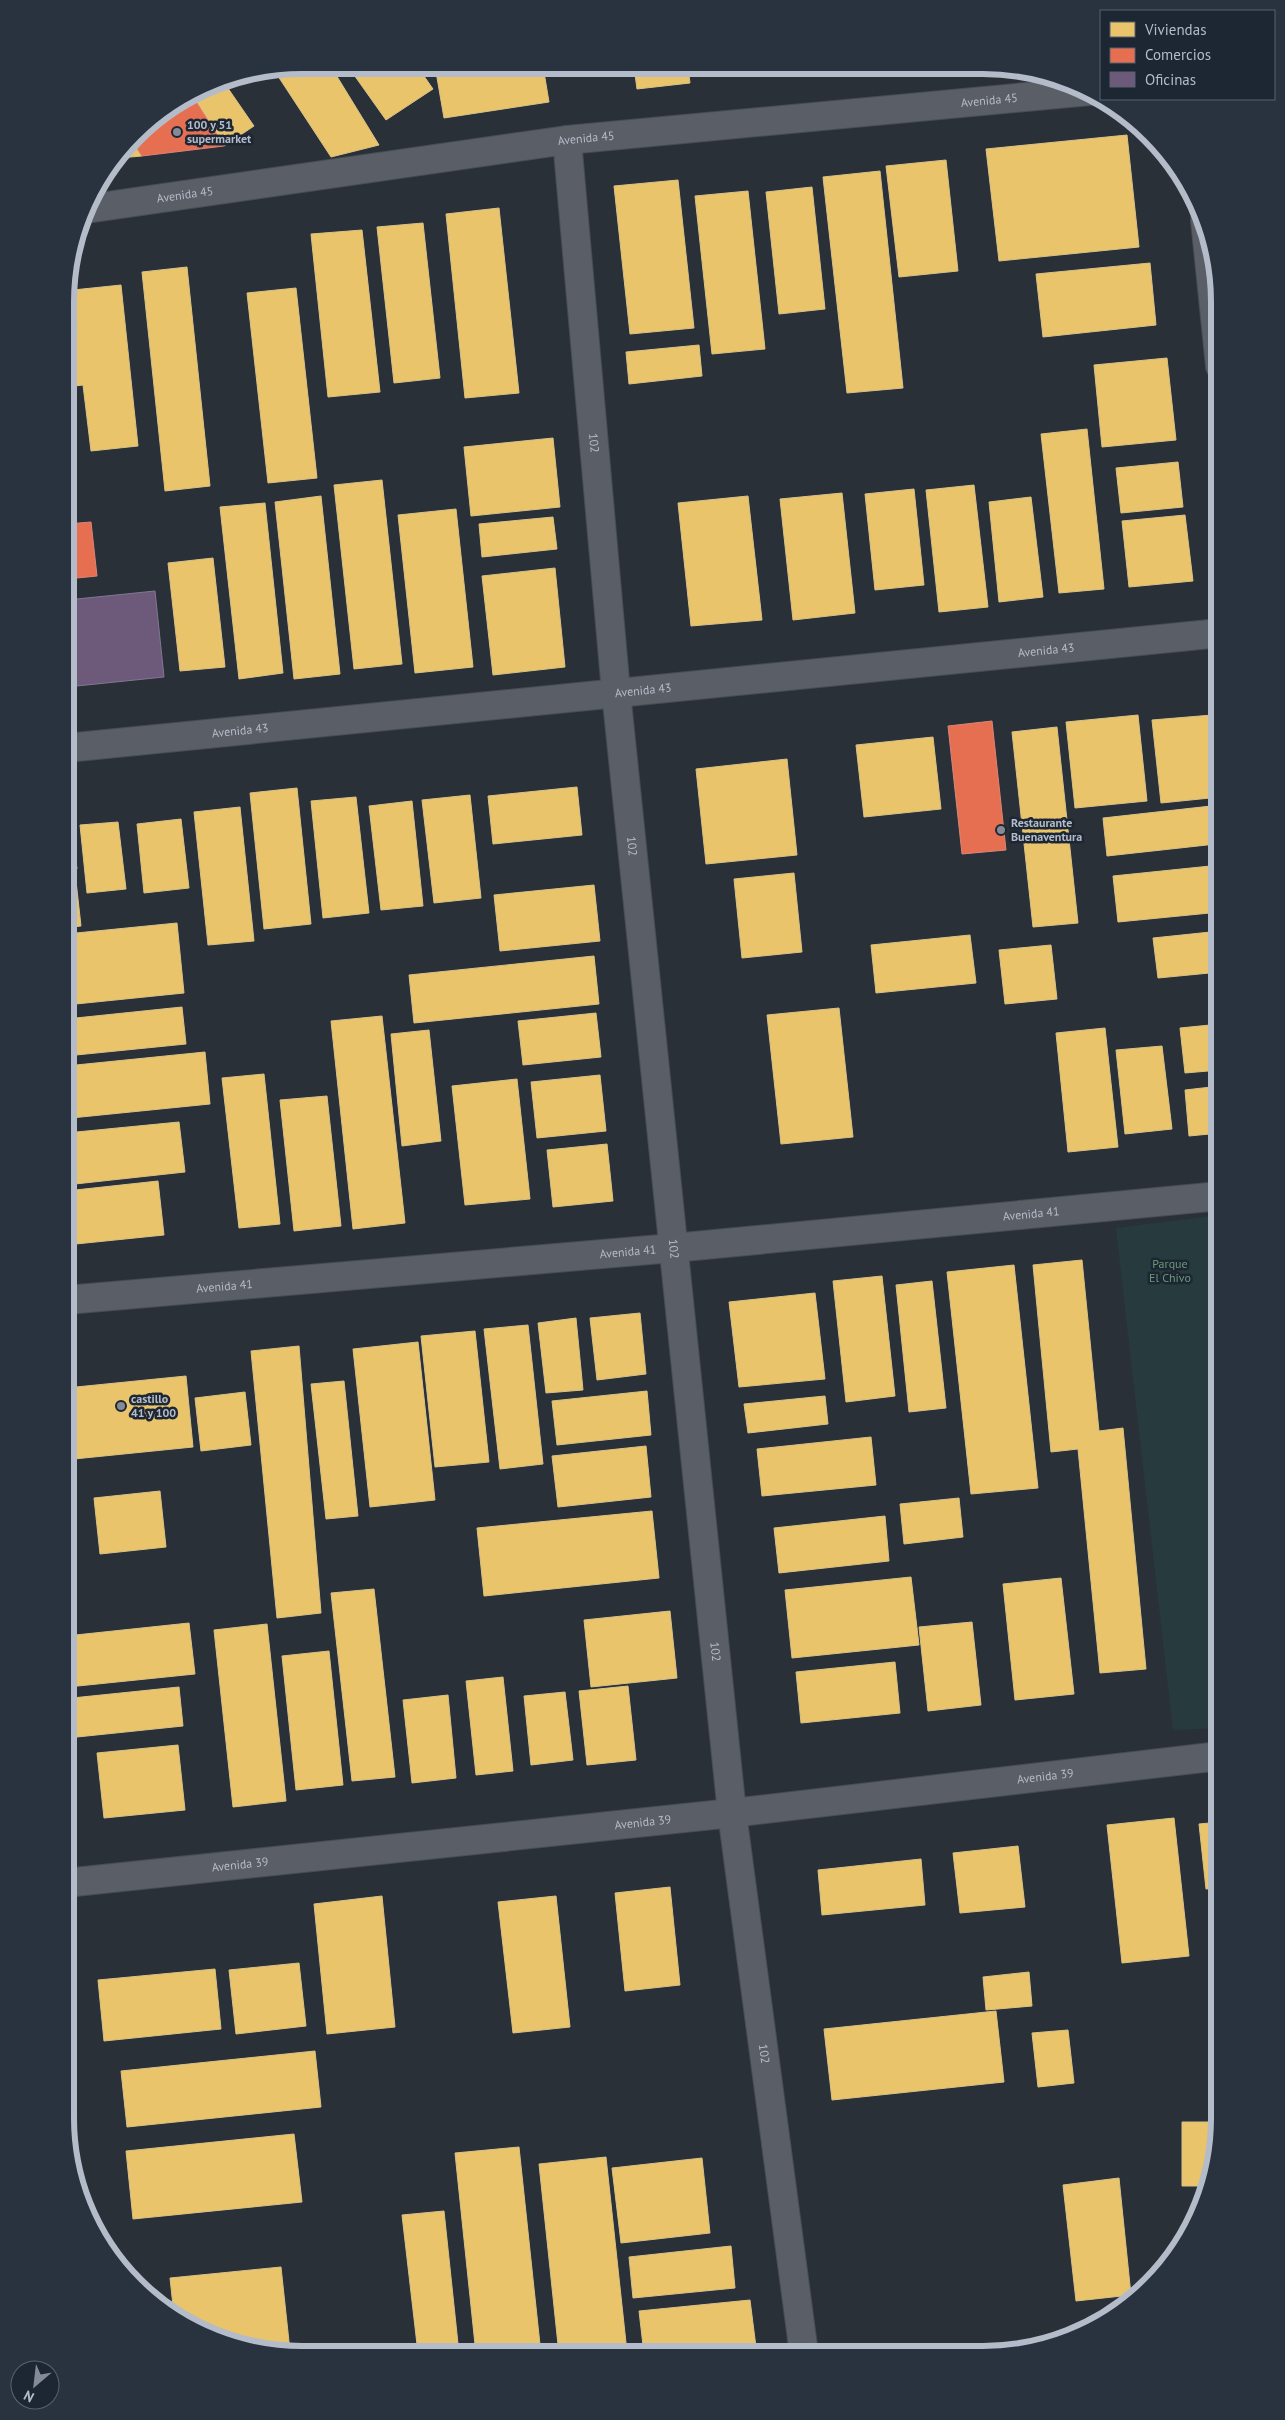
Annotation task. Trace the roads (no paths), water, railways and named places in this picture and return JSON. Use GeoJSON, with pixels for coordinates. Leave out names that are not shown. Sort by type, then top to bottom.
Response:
{"type":"FeatureCollection","features":[{"type":"Feature","properties":{"kind":"street","name":"Avenida 45"},"geometry":{"type":"LineString","coordinates":[[93,209],[567,140],[1074,92]]}},
{"type":"Feature","properties":{"kind":"street","name":"102"},"geometry":{"type":"LineString","coordinates":[[567,140],[616,692],[732,1813],[803,2346]]}},
{"type":"Feature","properties":{"kind":"street","name":"Avenida 43"},"geometry":{"type":"LineString","coordinates":[[74,747],[616,692],[1211,635]]}},
{"type":"Feature","properties":{"kind":"street","name":"Avenida 41"},"geometry":{"type":"LineString","coordinates":[[74,1299],[673,1248],[1211,1197]]}},
{"type":"Feature","properties":{"kind":"street","name":"Avenida 39"},"geometry":{"type":"LineString","coordinates":[[74,1883],[732,1813],[1211,1757]]}},
{"type":"Feature","properties":{"kind":"place","name":"100 y 51 supermarket"},"geometry":{"type":"Point","coordinates":[177,132]}},
{"type":"Feature","properties":{"kind":"place","name":"Restaurante Buenaventura"},"geometry":{"type":"Point","coordinates":[1001,830]}},
{"type":"Feature","properties":{"kind":"place","name":"castillo 41 y 100"},"geometry":{"type":"Point","coordinates":[121,1406]}},
{"type":"Feature","properties":{"kind":"park label","name":"Parque El Chivo"},"geometry":{"type":"Point","coordinates":[1170,1271]}}]}
